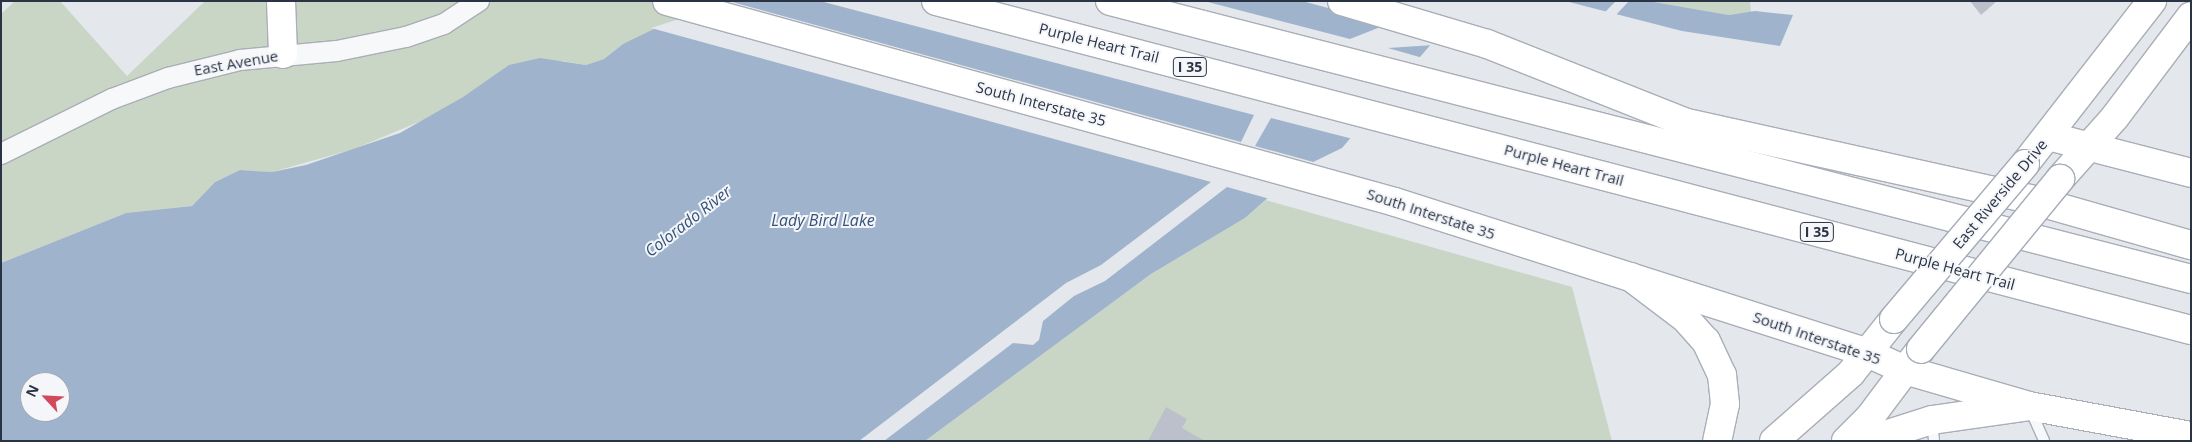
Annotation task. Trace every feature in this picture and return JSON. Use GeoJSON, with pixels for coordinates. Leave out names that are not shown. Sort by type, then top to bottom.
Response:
{"type":"FeatureCollection","features":[{"type":"Feature","properties":{"kind":"main road","name":"South Interstate 35"},"geometry":{"type":"LineString","coordinates":[[668,1],[1395,202],[1865,352],[1913,360],[2029,406],[2191,436]]}},
{"type":"Feature","properties":{"kind":"main road","name":"Purple Heart Trail"},"geometry":{"type":"LineString","coordinates":[[936,1],[1443,132],[2191,330]]}},
{"type":"Feature","properties":{"kind":"main road"},"geometry":{"type":"LineString","coordinates":[[1110,1],[2191,280]]}},
{"type":"Feature","properties":{"kind":"main road"},"geometry":{"type":"LineString","coordinates":[[1342,1],[1487,44],[1592,83],[1687,123],[2020,197],[2191,245]]}},
{"type":"Feature","properties":{"kind":"main road","name":"East Riverside Drive"},"geometry":{"type":"LineString","coordinates":[[1774,441],[1851,372],[1865,352],[2048,136],[2152,1]]}},
{"type":"Feature","properties":{"kind":"main road"},"geometry":{"type":"LineString","coordinates":[[283,3],[283,54]]}},
{"type":"Feature","properties":{"kind":"main road"},"geometry":{"type":"LineString","coordinates":[[1846,441],[2060,179],[2090,146],[2191,16]]}},
{"type":"Feature","properties":{"kind":"main road"},"geometry":{"type":"LineString","coordinates":[[2048,136],[2191,173]]}},
{"type":"Feature","properties":{"kind":"main road"},"geometry":{"type":"LineString","coordinates":[[1631,277],[1685,318],[1706,341],[1722,375],[1725,404],[1717,441]]}},
{"type":"Feature","properties":{"kind":"main road"},"geometry":{"type":"LineString","coordinates":[[1866,441],[1933,430],[2029,406]]}},
{"type":"Feature","properties":{"kind":"street","name":"East Avenue"},"geometry":{"type":"LineString","coordinates":[[1,154],[138,88],[200,69],[283,54],[337,51],[406,38],[444,24],[479,1]]}},
{"type":"Feature","properties":{"kind":"lane"},"geometry":{"type":"LineString","coordinates":[[2029,406],[2044,441]]}},
{"type":"Feature","properties":{"kind":"green space"},"geometry":{"type":"Polygon","coordinates":[[[15,1],[60,1],[127,76],[205,1],[738,1],[623,44],[604,59],[586,65],[563,61],[496,76],[433,116],[354,149],[272,172],[240,170],[215,182],[192,206],[126,213],[1,263],[1,14],[15,1]]]}},
{"type":"Feature","properties":{"kind":"green space"},"geometry":{"type":"Polygon","coordinates":[[[1608,1],[1750,1],[1751,12],[1729,15],[1654,2],[1608,1]]]}},
{"type":"Feature","properties":{"kind":"green space"},"geometry":{"type":"Polygon","coordinates":[[[1266,200],[1572,287],[1612,441],[925,441],[1151,274],[1245,218],[1266,200]]]}},
{"type":"Feature","properties":{"kind":"water","name":"Lady Bird Lake"},"geometry":{"type":"Polygon","coordinates":[[[738,1],[1458,1],[1444,29],[1342,148],[1303,167],[1245,218],[1151,274],[925,441],[1,441],[1,263],[126,213],[192,206],[215,182],[240,170],[272,172],[306,165],[400,133],[463,97],[509,65],[540,58],[586,65],[604,59],[623,44],[654,29],[738,1]]]}},
{"type":"Feature","properties":{"kind":"water"},"geometry":{"type":"Polygon","coordinates":[[[1565,1],[1654,2],[1729,15],[1755,11],[1793,15],[1780,46],[1682,31],[1565,1]]]}},
{"type":"Feature","properties":{"kind":"pier"},"geometry":{"type":"Polygon","coordinates":[[[820,1],[1204,1],[1350,39],[1388,24],[1302,1],[1460,1],[1434,45],[1388,48],[1423,58],[1353,139],[1271,118],[1255,146],[1317,163],[1270,199],[1227,187],[1105,281],[1074,296],[1043,321],[1039,340],[1033,345],[1013,343],[884,441],[859,441],[1066,283],[1101,265],[1211,182],[651,28],[732,2],[1241,142],[1254,115],[820,1]]]}},
{"type":"Feature","properties":{"kind":"pier"},"geometry":{"type":"Polygon","coordinates":[[[1616,1],[1629,1],[1614,17],[1679,33],[1782,48],[1681,34],[1596,15],[1570,6],[1603,14],[1616,1]]]}},
{"type":"Feature","properties":{"kind":"building"},"geometry":{"type":"Polygon","coordinates":[[[1970,1],[1997,1],[1981,15],[1970,1]]]}},
{"type":"Feature","properties":{"kind":"building"},"geometry":{"type":"Polygon","coordinates":[[[1166,407],[1187,419],[1182,428],[1205,441],[1148,441],[1166,407]]]}},
{"type":"Feature","properties":{"kind":"water label","name":"Colorado River"},"geometry":{"type":"Point","coordinates":[688,221]}}]}
